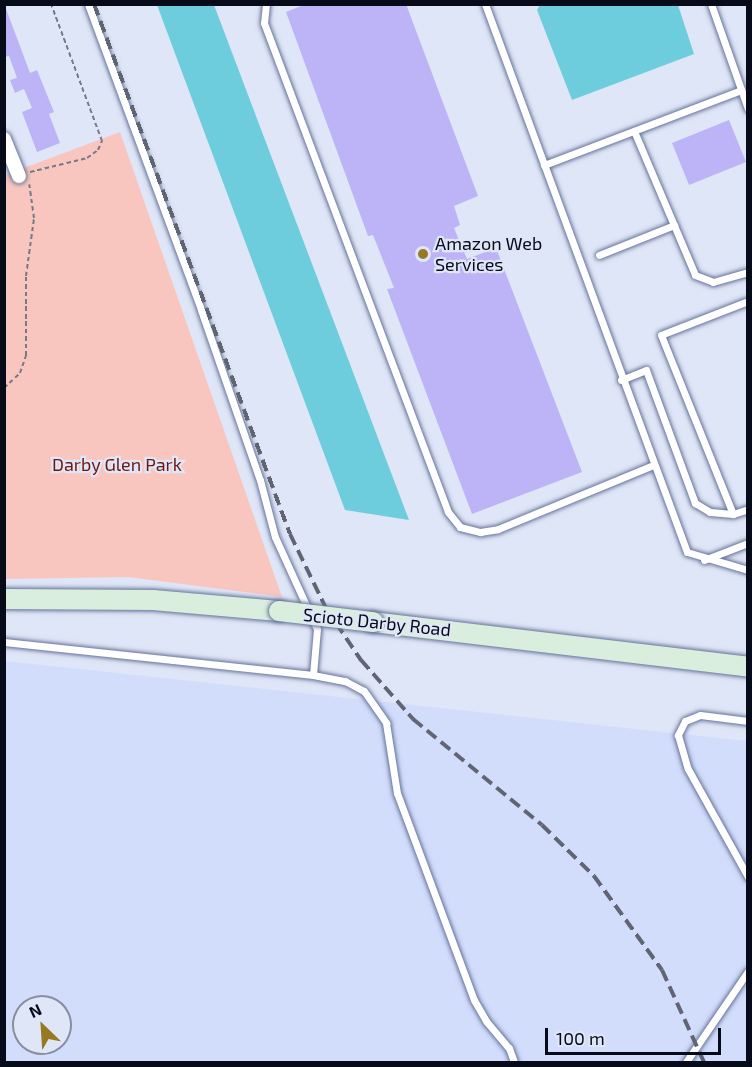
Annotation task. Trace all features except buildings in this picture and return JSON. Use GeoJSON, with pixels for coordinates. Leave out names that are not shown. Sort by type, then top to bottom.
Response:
{"type":"FeatureCollection","features":[{"type":"Feature","properties":{"kind":"main road","name":"Scioto Darby Road"},"geometry":{"type":"LineString","coordinates":[[4,599],[153,600],[279,611],[747,667]]}},
{"type":"Feature","properties":{"kind":"street"},"geometry":{"type":"LineString","coordinates":[[4,139],[22,175]]}},
{"type":"Feature","properties":{"kind":"lane"},"geometry":{"type":"LineString","coordinates":[[88,4],[205,322],[260,480],[276,537],[317,628],[313,675]]}},
{"type":"Feature","properties":{"kind":"lane"},"geometry":{"type":"LineString","coordinates":[[266,4],[264,23],[448,512],[460,526],[480,532],[498,529],[654,465]]}},
{"type":"Feature","properties":{"kind":"lane"},"geometry":{"type":"LineString","coordinates":[[485,4],[621,380],[687,552],[704,560],[747,570]]}},
{"type":"Feature","properties":{"kind":"lane"},"geometry":{"type":"LineString","coordinates":[[711,4],[747,109]]}},
{"type":"Feature","properties":{"kind":"lane"},"geometry":{"type":"LineString","coordinates":[[544,165],[741,90]]}},
{"type":"Feature","properties":{"kind":"lane"},"geometry":{"type":"LineString","coordinates":[[634,131],[695,274],[703,280],[747,272]]}},
{"type":"Feature","properties":{"kind":"lane"},"geometry":{"type":"LineString","coordinates":[[599,255],[674,225]]}},
{"type":"Feature","properties":{"kind":"lane"},"geometry":{"type":"LineString","coordinates":[[733,514],[661,335],[747,301]]}},
{"type":"Feature","properties":{"kind":"lane"},"geometry":{"type":"LineString","coordinates":[[621,380],[646,370],[695,503],[710,512],[733,514],[747,509]]}},
{"type":"Feature","properties":{"kind":"lane"},"geometry":{"type":"LineString","coordinates":[[704,560],[747,543]]}},
{"type":"Feature","properties":{"kind":"lane"},"geometry":{"type":"LineString","coordinates":[[4,642],[313,675],[357,687],[381,711],[390,735],[397,793],[466,980],[481,1015],[504,1040],[514,1062]]}},
{"type":"Feature","properties":{"kind":"lane"},"geometry":{"type":"LineString","coordinates":[[747,721],[700,716],[685,721],[678,735],[691,775],[747,877]]}},
{"type":"Feature","properties":{"kind":"lane"},"geometry":{"type":"LineString","coordinates":[[686,1062],[747,971]]}},
{"type":"Feature","properties":{"kind":"path"},"geometry":{"type":"LineString","coordinates":[[4,388],[20,373],[27,347],[26,276],[34,219],[22,175],[80,161],[93,155],[101,144],[51,4]]}},
{"type":"Feature","properties":{"kind":"shaded area"},"geometry":{"type":"Polygon","coordinates":[[[5,661],[747,741],[747,1062],[5,1062],[5,661]]]}},
{"type":"Feature","properties":{"kind":"green space","name":"Darby Glen Park"},"geometry":{"type":"Polygon","coordinates":[[[120,132],[282,597],[128,577],[5,579],[5,175],[120,132]]]}},
{"type":"Feature","properties":{"kind":"water"},"geometry":{"type":"Polygon","coordinates":[[[157,5],[214,5],[409,520],[345,510],[157,5]]]}},
{"type":"Feature","properties":{"kind":"water"},"geometry":{"type":"Polygon","coordinates":[[[540,5],[678,5],[694,54],[572,100],[537,10],[540,5]]]}},
{"type":"Feature","properties":{"kind":"railway"},"geometry":{"type":"LineString","coordinates":[[94,4],[290,534],[326,608],[361,660],[413,719],[542,825],[594,876],[662,970],[704,1062]]}},
{"type":"Feature","properties":{"kind":"place","name":"Amazon Web Services"},"geometry":{"type":"Point","coordinates":[423,254]}}]}
